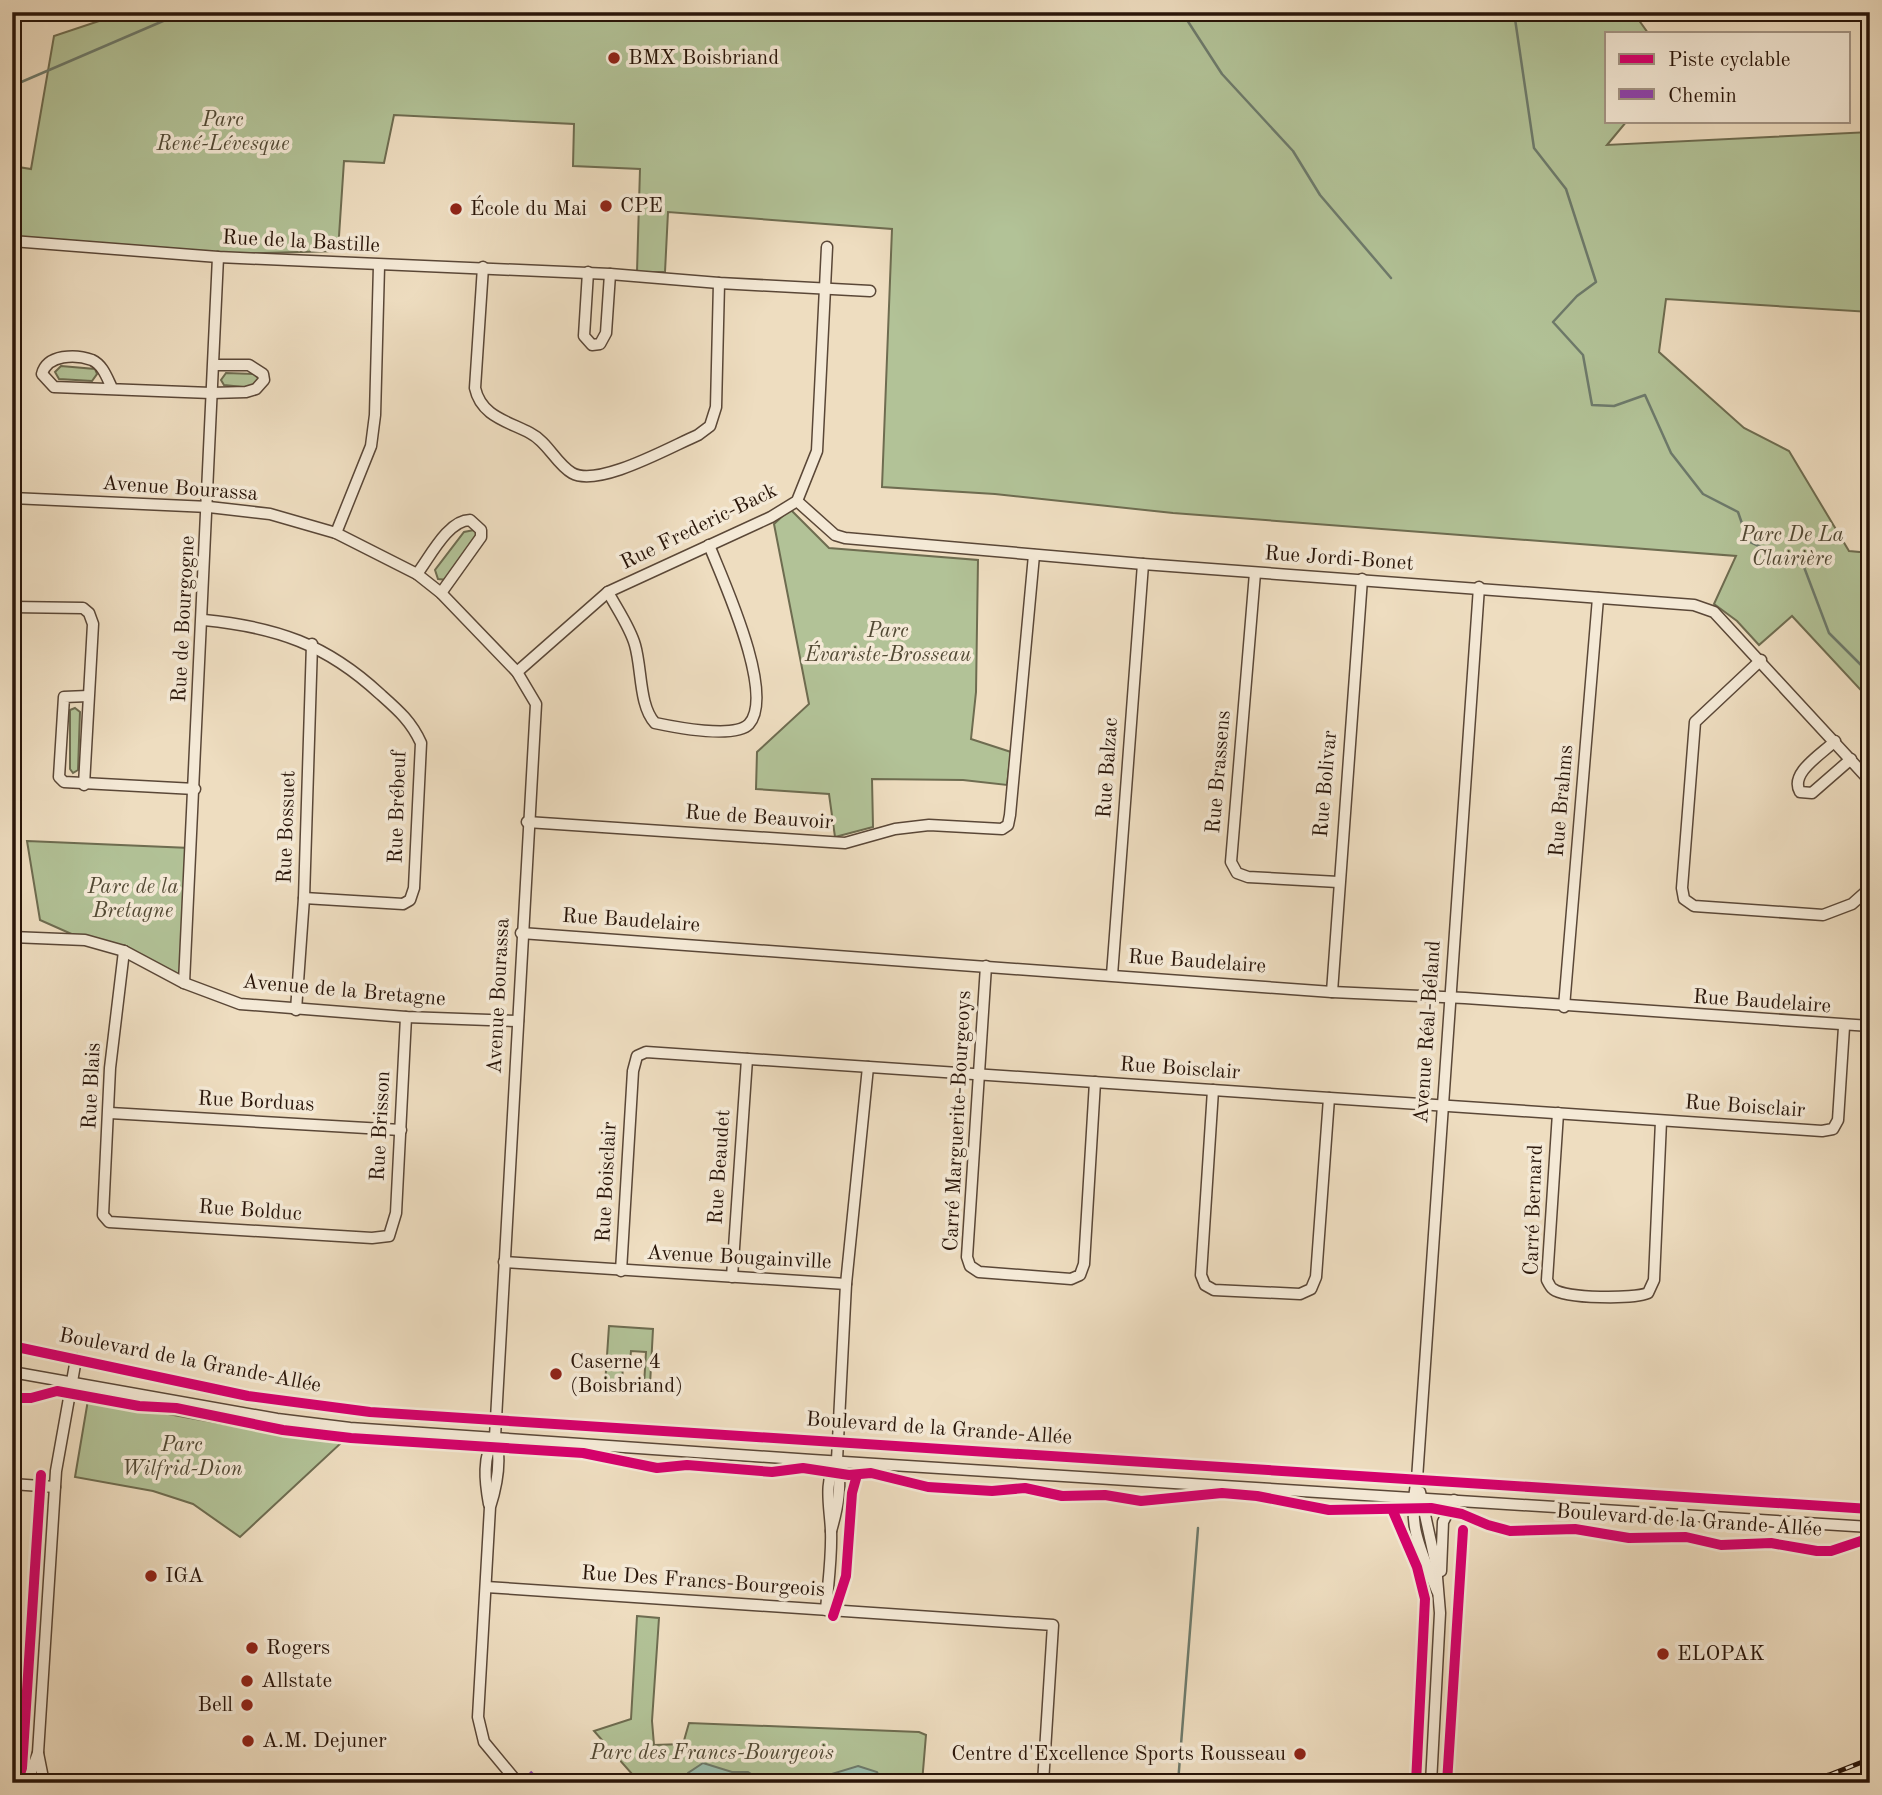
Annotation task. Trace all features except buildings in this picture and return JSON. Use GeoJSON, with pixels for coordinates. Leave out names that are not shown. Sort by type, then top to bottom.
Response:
{"type":"FeatureCollection","features":[{"type":"Feature","properties":{"kind":"street","name":"Rue de la Bastille"},"geometry":{"type":"LineString","coordinates":[[12,241],[218,257],[379,266],[588,272],[719,284],[870,291]]}},
{"type":"Feature","properties":{"kind":"street","name":"Rue Frederic-Back"},"geometry":{"type":"LineString","coordinates":[[517,671],[608,592],[771,517],[797,501],[817,451],[827,247]]}},
{"type":"Feature","properties":{"kind":"street","name":"Rue de Bourgogne"},"geometry":{"type":"LineString","coordinates":[[184,983],[204,620],[218,257]]}},
{"type":"Feature","properties":{"kind":"street"},"geometry":{"type":"LineString","coordinates":[[336,533],[371,446],[375,415],[379,266]]}},
{"type":"Feature","properties":{"kind":"street"},"geometry":{"type":"LineString","coordinates":[[482,267],[475,388],[478,399],[491,414],[534,434],[553,450],[569,472],[583,478],[603,476],[698,435],[710,426],[716,407],[719,284]]}},
{"type":"Feature","properties":{"kind":"street"},"geometry":{"type":"LineString","coordinates":[[588,272],[584,336],[592,345],[600,344],[606,334],[610,274]]}},
{"type":"Feature","properties":{"kind":"street"},"geometry":{"type":"LineString","coordinates":[[112,388],[104,371],[93,361],[67,356],[52,360],[44,367],[42,374],[54,387],[211,393],[246,392],[256,388],[264,380],[262,374],[249,365],[214,365]]}},
{"type":"Feature","properties":{"kind":"street","name":"Avenue Bourassa"},"geometry":{"type":"LineString","coordinates":[[12,498],[209,507],[270,514],[336,533],[417,574],[441,593],[517,671],[536,704],[527,822],[495,1437]]}},
{"type":"Feature","properties":{"kind":"street","name":"Rue Jordi-Bonet"},"geometry":{"type":"LineString","coordinates":[[797,501],[835,535],[845,538],[1255,573],[1695,604],[1714,612],[1870,781]]}},
{"type":"Feature","properties":{"kind":"street"},"geometry":{"type":"LineString","coordinates":[[417,574],[452,527],[461,520],[470,520],[481,530],[481,537],[441,593]]}},
{"type":"Feature","properties":{"kind":"street"},"geometry":{"type":"LineString","coordinates":[[608,592],[635,642],[643,678],[645,707],[655,723],[733,732],[749,724],[755,710],[752,661],[740,620],[709,545]]}},
{"type":"Feature","properties":{"kind":"street","name":"Rue de Beauvoir"},"geometry":{"type":"LineString","coordinates":[[527,822],[845,843],[895,829],[929,824],[1002,829],[1008,825],[1010,815],[1034,555]]}},
{"type":"Feature","properties":{"kind":"street","name":"Rue Balzac"},"geometry":{"type":"LineString","coordinates":[[1112,975],[1143,564]]}},
{"type":"Feature","properties":{"kind":"street","name":"Rue Brassens"},"geometry":{"type":"LineString","coordinates":[[1255,573],[1231,862],[1237,873],[1248,877],[1338,882]]}},
{"type":"Feature","properties":{"kind":"street","name":"Rue Bolivar"},"geometry":{"type":"LineString","coordinates":[[1332,992],[1362,579]]}},
{"type":"Feature","properties":{"kind":"street","name":"Avenue Réal-Béland"},"geometry":{"type":"LineString","coordinates":[[1437,1591],[1413,1524],[1418,1498],[1417,1479],[1449,998],[1479,587]]}},
{"type":"Feature","properties":{"kind":"street","name":"Rue Brahms"},"geometry":{"type":"LineString","coordinates":[[1564,1007],[1598,598]]}},
{"type":"Feature","properties":{"kind":"street"},"geometry":{"type":"LineString","coordinates":[[12,607],[83,608],[89,613],[93,624],[84,785]]}},
{"type":"Feature","properties":{"kind":"street","name":"Rue Brébeuf"},"geometry":{"type":"LineString","coordinates":[[204,620],[249,624],[312,644],[374,688],[412,723],[421,743],[414,888],[410,900],[403,904],[303,898]]}},
{"type":"Feature","properties":{"kind":"street","name":"Rue Bossuet"},"geometry":{"type":"LineString","coordinates":[[296,1010],[303,898],[312,644]]}},
{"type":"Feature","properties":{"kind":"street"},"geometry":{"type":"LineString","coordinates":[[1761,660],[1695,722],[1682,888],[1684,899],[1693,906],[1823,915],[1852,904],[1870,888]]}},
{"type":"Feature","properties":{"kind":"street"},"geometry":{"type":"LineString","coordinates":[[88,696],[64,698],[59,777],[64,782],[195,789]]}},
{"type":"Feature","properties":{"kind":"street"},"geometry":{"type":"LineString","coordinates":[[1835,741],[1797,776],[1796,786],[1800,792],[1812,793],[1851,759]]}},
{"type":"Feature","properties":{"kind":"street","name":"Rue Baudelaire"},"geometry":{"type":"LineString","coordinates":[[521,933],[1332,992],[1844,1027],[1870,1026]]}},
{"type":"Feature","properties":{"kind":"street","name":"Avenue de la Bretagne"},"geometry":{"type":"LineString","coordinates":[[12,937],[85,940],[124,951],[184,983],[240,1004],[406,1017],[518,1021]]}},
{"type":"Feature","properties":{"kind":"street","name":"Rue Blais"},"geometry":{"type":"LineString","coordinates":[[108,1222],[103,1215],[110,1113],[110,1068],[124,951]]}},
{"type":"Feature","properties":{"kind":"street","name":"Carré Marguerite-Bourgeoys"},"geometry":{"type":"LineString","coordinates":[[986,966],[967,1257],[970,1266],[979,1272],[1071,1279],[1080,1275],[1084,1264],[1095,1082]]}},
{"type":"Feature","properties":{"kind":"street","name":"Rue Brisson"},"geometry":{"type":"LineString","coordinates":[[390,1236],[396,1213],[406,1017]]}},
{"type":"Feature","properties":{"kind":"street","name":"Rue Boisclair"},"geometry":{"type":"LineString","coordinates":[[621,1271],[633,1070],[637,1056],[646,1052],[1822,1131],[1833,1129],[1838,1120],[1844,1027]]}},
{"type":"Feature","properties":{"kind":"street","name":"Rue Beaudet"},"geometry":{"type":"LineString","coordinates":[[732,1278],[747,1059]]}},
{"type":"Feature","properties":{"kind":"street","name":"Avenue Bougainville"},"geometry":{"type":"LineString","coordinates":[[826,1610],[831,1531],[838,1508],[840,1480],[836,1461],[846,1284],[868,1067]]}},
{"type":"Feature","properties":{"kind":"street"},"geometry":{"type":"LineString","coordinates":[[1213,1090],[1201,1275],[1205,1285],[1214,1290],[1300,1294],[1311,1289],[1316,1277],[1329,1098]]}},
{"type":"Feature","properties":{"kind":"street","name":"Rue Borduas"},"geometry":{"type":"LineString","coordinates":[[110,1113],[401,1130]]}},
{"type":"Feature","properties":{"kind":"street","name":"Carré Bernard"},"geometry":{"type":"LineString","coordinates":[[1558,1114],[1547,1280],[1552,1289],[1588,1295],[1638,1297],[1648,1293],[1654,1280],[1661,1121]]}},
{"type":"Feature","properties":{"kind":"street","name":"Rue Bolduc"},"geometry":{"type":"LineString","coordinates":[[108,1222],[358,1237],[390,1236]]}},
{"type":"Feature","properties":{"kind":"street","name":"Avenue Bougainville"},"geometry":{"type":"LineString","coordinates":[[504,1262],[846,1284]]}},
{"type":"Feature","properties":{"kind":"street","name":"Boulevard de la Grande-Allée"},"geometry":{"type":"LineString","coordinates":[[12,1346],[248,1396],[353,1410],[1870,1508]]}},
{"type":"Feature","properties":{"kind":"street"},"geometry":{"type":"LineString","coordinates":[[44,1783],[38,1753],[55,1488],[76,1359]]}},
{"type":"Feature","properties":{"kind":"street","name":"Boulevard de la Grande-Allée"},"geometry":{"type":"LineString","coordinates":[[12,1372],[310,1423],[836,1461],[1870,1527]]}},
{"type":"Feature","properties":{"kind":"street"},"geometry":{"type":"LineString","coordinates":[[495,1437],[498,1447],[496,1486],[490,1507],[479,1729],[484,1742],[518,1783]]}},
{"type":"Feature","properties":{"kind":"street"},"geometry":{"type":"LineString","coordinates":[[12,1484],[55,1488]]}},
{"type":"Feature","properties":{"kind":"street"},"geometry":{"type":"LineString","coordinates":[[1431,1783],[1440,1630],[1437,1591],[1443,1562],[1443,1522],[1454,1500]]}},
{"type":"Feature","properties":{"kind":"street","name":"Rue Des Francs-Bourgeois"},"geometry":{"type":"LineString","coordinates":[[486,1587],[1053,1625],[1043,1783]]}},
{"type":"Feature","properties":{"kind":"street"},"geometry":{"type":"LineString","coordinates":[[27,1783],[38,1753]]}},
{"type":"Feature","properties":{"kind":"green space"},"geometry":{"type":"Polygon","coordinates":[[[126,12],[1633,12],[1647,32],[1605,32],[1605,122],[1626,122],[1607,145],[1870,132],[1870,312],[1666,299],[1659,352],[1744,428],[1789,451],[1849,551],[1870,553],[1870,700],[1792,616],[1759,645],[1737,621],[1714,604],[1736,556],[1173,513],[995,494],[882,487],[892,229],[668,212],[665,272],[637,272],[640,169],[573,166],[574,124],[394,115],[384,163],[344,161],[338,251],[220,254],[12,239],[12,166],[31,169],[54,36],[126,12]]]}},
{"type":"Feature","properties":{"kind":"green space"},"geometry":{"type":"Polygon","coordinates":[[[61,366],[95,369],[97,374],[92,381],[59,379],[55,372],[61,366]]]}},
{"type":"Feature","properties":{"kind":"green space"},"geometry":{"type":"Polygon","coordinates":[[[226,373],[254,374],[259,379],[252,388],[224,385],[221,380],[226,373]]]}},
{"type":"Feature","properties":{"kind":"green space","name":"Parc Évariste-Brosseau"},"geometry":{"type":"Polygon","coordinates":[[[790,509],[829,548],[978,560],[976,692],[971,739],[1011,752],[1007,785],[963,780],[872,779],[873,827],[835,837],[829,794],[756,789],[757,752],[809,704],[774,524],[790,509]]]}},
{"type":"Feature","properties":{"kind":"green space"},"geometry":{"type":"Polygon","coordinates":[[[474,530],[478,533],[448,580],[438,579],[435,570],[464,532],[474,530]]]}},
{"type":"Feature","properties":{"kind":"green space"},"geometry":{"type":"Polygon","coordinates":[[[75,708],[80,712],[78,770],[73,773],[70,769],[70,710],[75,708]]]}},
{"type":"Feature","properties":{"kind":"green space","name":"Parc de la Bretagne"},"geometry":{"type":"Polygon","coordinates":[[[27,841],[190,848],[184,983],[124,951],[85,940],[40,920],[27,841]]]}},
{"type":"Feature","properties":{"kind":"green space"},"geometry":{"type":"Polygon","coordinates":[[[609,1326],[653,1329],[650,1385],[644,1385],[646,1352],[631,1351],[630,1362],[623,1362],[622,1386],[605,1385],[609,1326]]]}},
{"type":"Feature","properties":{"kind":"green space","name":"Parc Wilfrid-Dion"},"geometry":{"type":"Polygon","coordinates":[[[88,1400],[341,1443],[240,1537],[193,1504],[153,1491],[75,1477],[88,1400]]]}},
{"type":"Feature","properties":{"kind":"green space","name":"Parc des Francs-Bourgeois"},"geometry":{"type":"Polygon","coordinates":[[[637,1616],[659,1618],[652,1721],[654,1745],[683,1744],[689,1723],[919,1732],[926,1735],[922,1783],[640,1783],[594,1731],[631,1719],[637,1616]]]}},
{"type":"Feature","properties":{"kind":"shaded area"},"geometry":{"type":"Polygon","coordinates":[[[703,1763],[732,1772],[748,1772],[765,1783],[683,1783],[688,1773],[703,1763]]]}},
{"type":"Feature","properties":{"kind":"shaded area"},"geometry":{"type":"Polygon","coordinates":[[[858,1766],[877,1772],[883,1783],[781,1783],[786,1778],[822,1777],[858,1766]]]}},
{"type":"Feature","properties":{"kind":"waterway"},"geometry":{"type":"LineString","coordinates":[[12,86],[184,12]]}},
{"type":"Feature","properties":{"kind":"waterway"},"geometry":{"type":"LineString","coordinates":[[1178,12],[1187,20],[1222,74],[1293,151],[1320,195],[1391,278]]}},
{"type":"Feature","properties":{"kind":"waterway"},"geometry":{"type":"LineString","coordinates":[[1514,12],[1534,148],[1566,189],[1596,282],[1577,296],[1553,322],[1583,355],[1592,405],[1614,406],[1645,395],[1671,453],[1703,494],[1738,512],[1748,541],[1804,567],[1829,633],[1870,674]]}},
{"type":"Feature","properties":{"kind":"waterway"},"geometry":{"type":"LineString","coordinates":[[1178,1783],[1198,1528]]}},
{"type":"Feature","properties":{"kind":"railway"},"geometry":{"type":"LineString","coordinates":[[1800,1783],[1870,1759]]}},
{"type":"Feature","properties":{"kind":"marked path"},"geometry":{"type":"LineString","coordinates":[[528,1774],[537,1783]]}},
{"type":"Feature","properties":{"kind":"cycle path"},"geometry":{"type":"LineString","coordinates":[[12,1346],[248,1396],[370,1412],[1870,1509]]}},
{"type":"Feature","properties":{"kind":"cycle path"},"geometry":{"type":"LineString","coordinates":[[12,1398],[31,1398],[57,1391],[139,1406],[176,1408],[283,1430],[351,1438],[583,1453],[657,1468],[687,1465],[772,1472],[803,1468],[849,1475],[871,1473],[928,1487],[992,1491],[1025,1488],[1062,1496],[1105,1495],[1141,1501],[1222,1493],[1257,1496],[1329,1510],[1431,1508],[1462,1514],[1510,1531],[1575,1529],[1629,1538],[1686,1537],[1721,1545],[1771,1543],[1817,1551],[1831,1551],[1870,1538]]}},
{"type":"Feature","properties":{"kind":"cycle path"},"geometry":{"type":"LineString","coordinates":[[17,1783],[22,1768],[41,1475]]}},
{"type":"Feature","properties":{"kind":"cycle path"},"geometry":{"type":"LineString","coordinates":[[833,1616],[846,1576],[852,1493],[857,1475]]}},
{"type":"Feature","properties":{"kind":"cycle path"},"geometry":{"type":"LineString","coordinates":[[1392,1509],[1417,1567],[1425,1599],[1416,1783]]}},
{"type":"Feature","properties":{"kind":"cycle path"},"geometry":{"type":"LineString","coordinates":[[1447,1783],[1463,1530]]}},
{"type":"Feature","properties":{"kind":"place","name":"BMX Boisbriand"},"geometry":{"type":"Point","coordinates":[614,58]}},
{"type":"Feature","properties":{"kind":"place","name":"CPE"},"geometry":{"type":"Point","coordinates":[606,206]}},
{"type":"Feature","properties":{"kind":"place","name":"École du Mai"},"geometry":{"type":"Point","coordinates":[456,209]}},
{"type":"Feature","properties":{"kind":"place","name":"Caserne 4 (Boisbriand)"},"geometry":{"type":"Point","coordinates":[556,1374]}},
{"type":"Feature","properties":{"kind":"place","name":"IGA"},"geometry":{"type":"Point","coordinates":[151,1576]}},
{"type":"Feature","properties":{"kind":"place","name":"Rogers"},"geometry":{"type":"Point","coordinates":[252,1648]}},
{"type":"Feature","properties":{"kind":"place","name":"ELOPAK"},"geometry":{"type":"Point","coordinates":[1663,1654]}},
{"type":"Feature","properties":{"kind":"place","name":"Allstate"},"geometry":{"type":"Point","coordinates":[247,1681]}},
{"type":"Feature","properties":{"kind":"place","name":"Bell"},"geometry":{"type":"Point","coordinates":[247,1705]}},
{"type":"Feature","properties":{"kind":"place","name":"A.M. Dejuner"},"geometry":{"type":"Point","coordinates":[248,1741]}},
{"type":"Feature","properties":{"kind":"place","name":"Centre d'Excellence Sports Rousseau"},"geometry":{"type":"Point","coordinates":[1300,1754]}},
{"type":"Feature","properties":{"kind":"park label","name":"Parc René-Lévesque"},"geometry":{"type":"Point","coordinates":[223,132]}},
{"type":"Feature","properties":{"kind":"park label","name":"Parc De La Clairière"},"geometry":{"type":"Point","coordinates":[1792,547]}}]}
